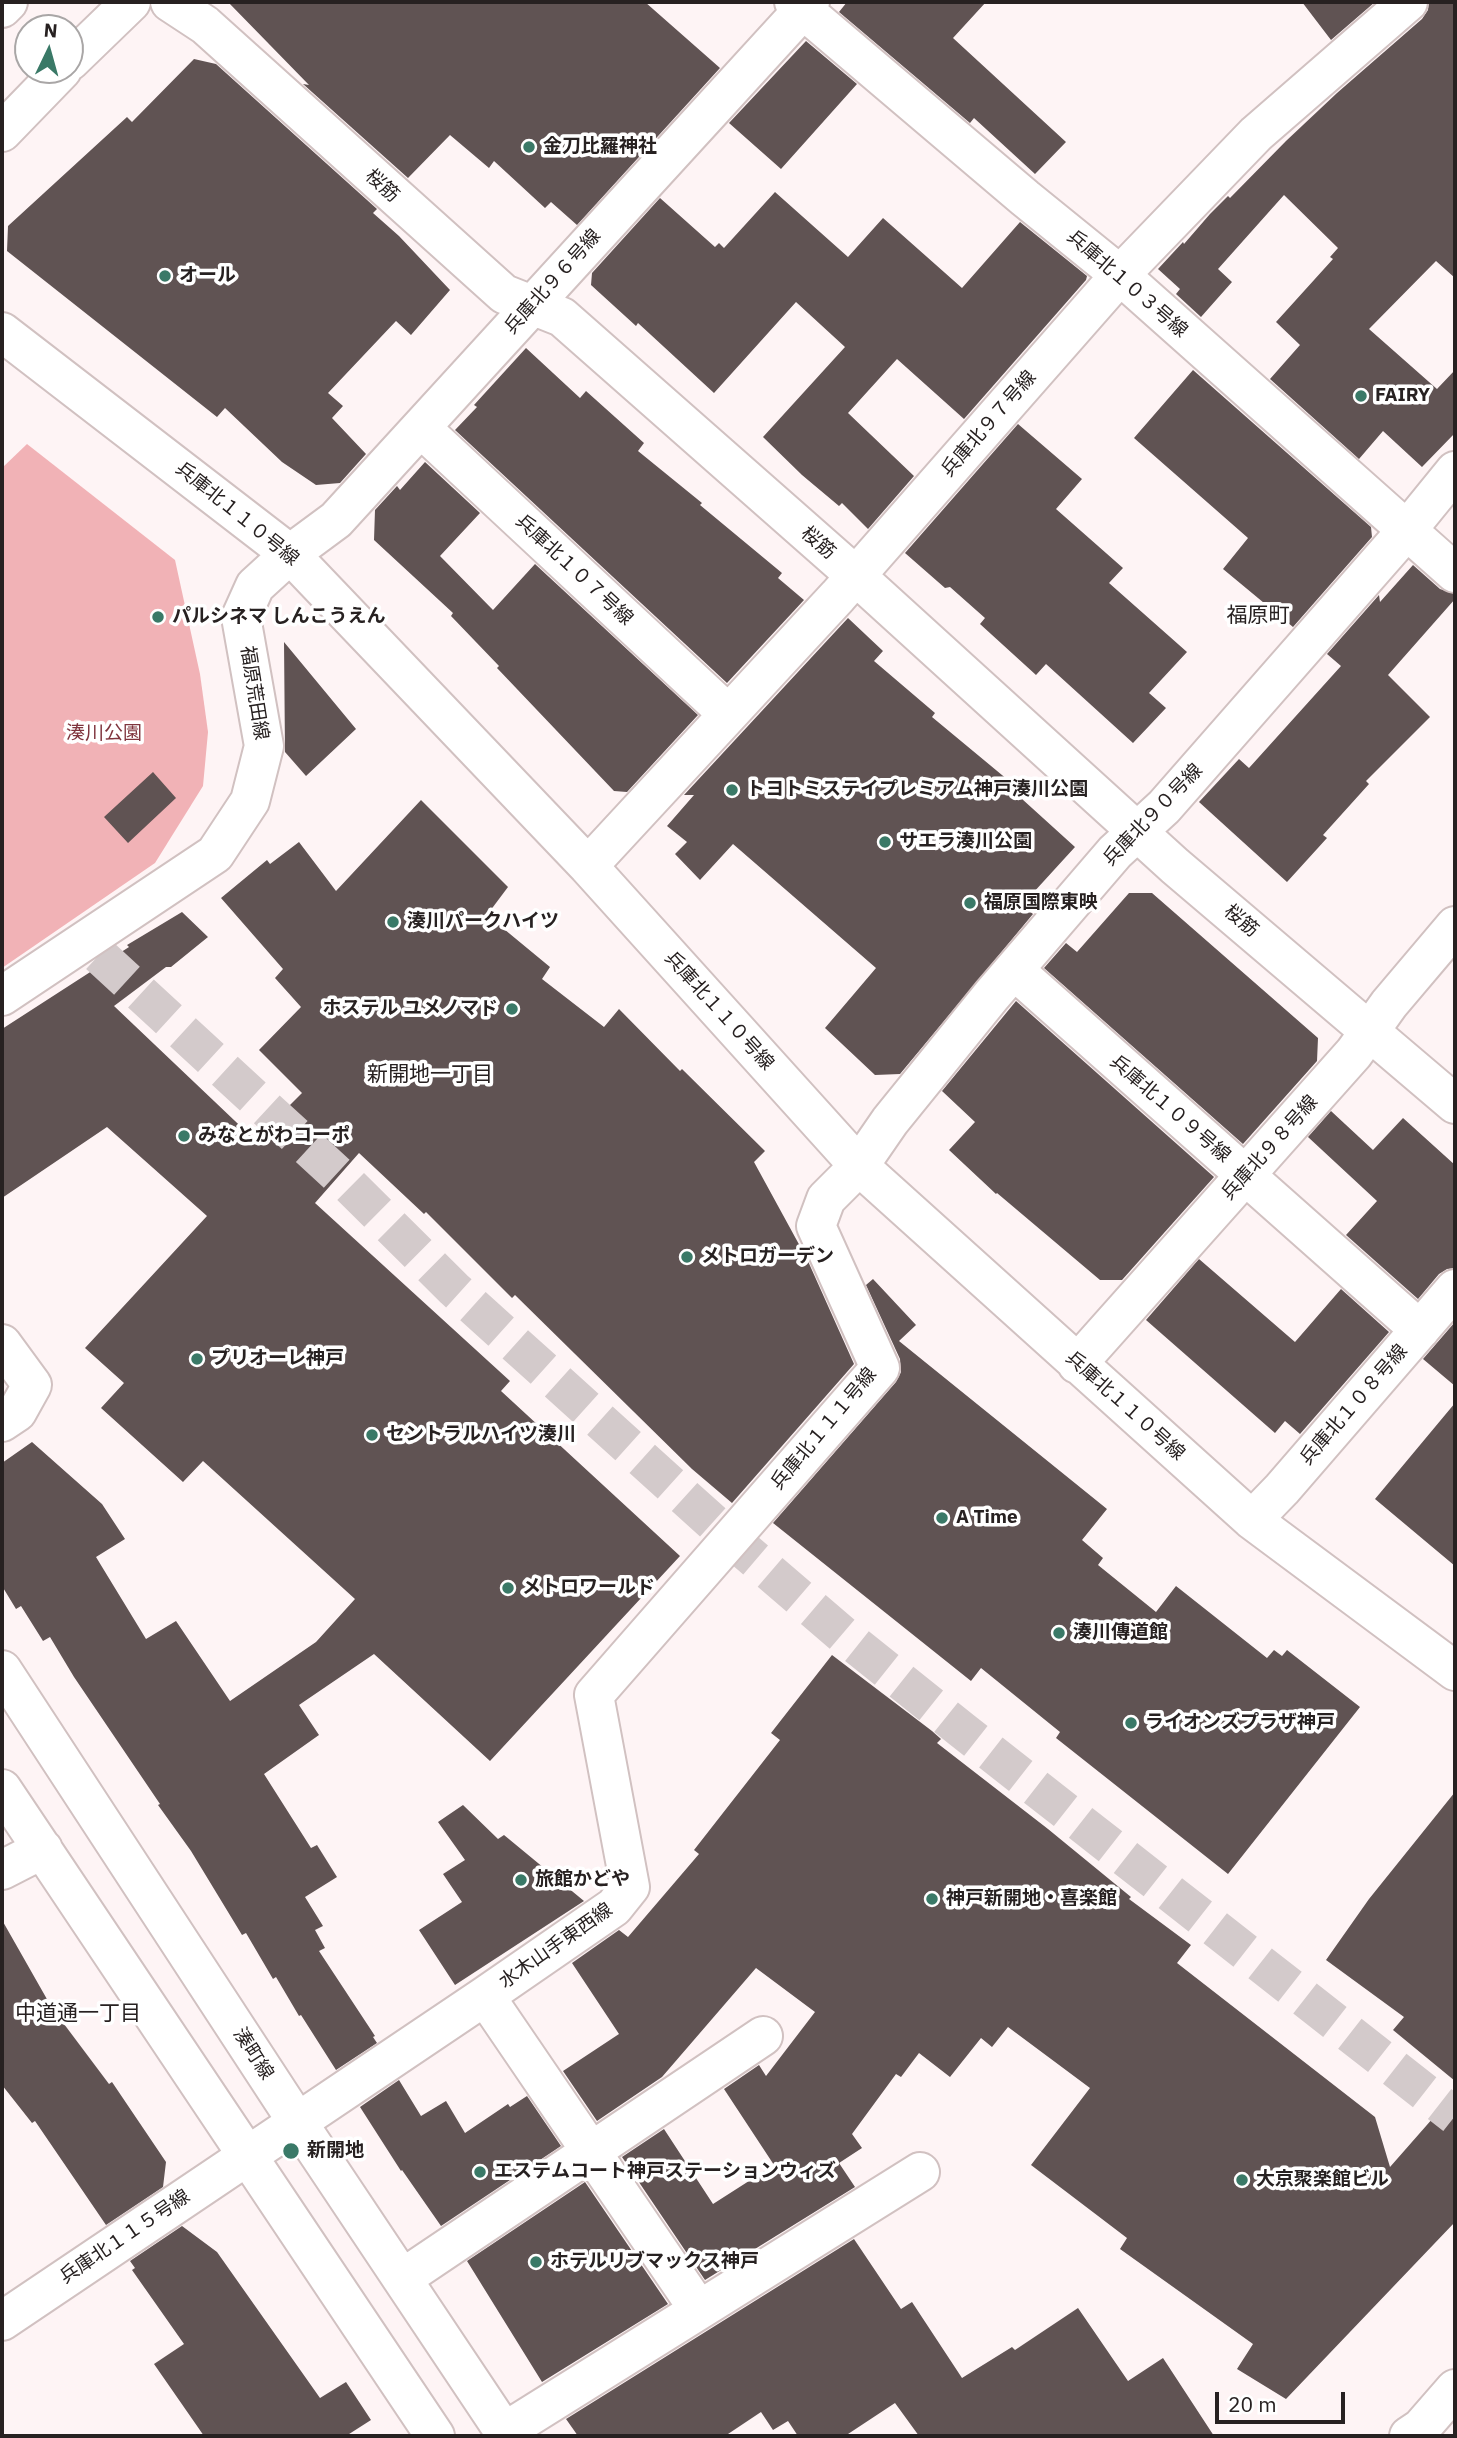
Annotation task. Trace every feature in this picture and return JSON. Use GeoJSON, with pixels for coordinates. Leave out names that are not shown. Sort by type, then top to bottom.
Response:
{"type":"FeatureCollection","features":[{"type":"Feature","properties":{"kind":"main road"},"geometry":{"type":"LineString","coordinates":[[2,8],[8,2]]}},
{"type":"Feature","properties":{"kind":"main road"},"geometry":{"type":"LineString","coordinates":[[84,47],[131,2]]}},
{"type":"Feature","properties":{"kind":"main road","name":"桜筋"},"geometry":{"type":"LineString","coordinates":[[170,2],[205,25],[504,294],[533,303],[562,317],[856,576],[1140,831],[1175,866],[1455,1104]]}},
{"type":"Feature","properties":{"kind":"main road","name":"兵庫北９７号線"},"geometry":{"type":"LineString","coordinates":[[588,866],[856,576],[1120,275],[1256,134],[1408,2]]}},
{"type":"Feature","properties":{"kind":"main road","name":"兵庫北９６号線"},"geometry":{"type":"LineString","coordinates":[[290,554],[336,520],[802,4]]}},
{"type":"Feature","properties":{"kind":"main road","name":"兵庫北１０３号線"},"geometry":{"type":"LineString","coordinates":[[802,4],[1025,198],[1120,275],[1455,573]]}},
{"type":"Feature","properties":{"kind":"main road"},"geometry":{"type":"LineString","coordinates":[[2,132],[48,84]]}},
{"type":"Feature","properties":{"kind":"main road","name":"兵庫北１１０号線"},"geometry":{"type":"LineString","coordinates":[[2,332],[290,554],[588,866],[859,1166],[1252,1520],[1453,1666]]}},
{"type":"Feature","properties":{"kind":"main road","name":"兵庫北１０７号線"},"geometry":{"type":"LineString","coordinates":[[421,428],[727,713]]}},
{"type":"Feature","properties":{"kind":"main road","name":"兵庫北９０号線"},"geometry":{"type":"LineString","coordinates":[[859,1166],[898,1111],[1115,852],[1164,807],[1407,530],[1455,471]]}},
{"type":"Feature","properties":{"kind":"main road","name":"福原荒田線"},"geometry":{"type":"LineString","coordinates":[[2,996],[215,854],[250,801],[264,746],[241,617],[255,586],[290,554]]}},
{"type":"Feature","properties":{"kind":"main road","name":"兵庫北９８号線"},"geometry":{"type":"LineString","coordinates":[[1077,1364],[1354,1053],[1389,1004],[1455,926]]}},
{"type":"Feature","properties":{"kind":"main road","name":"兵庫北１０９号線"},"geometry":{"type":"LineString","coordinates":[[1014,970],[1420,1330]]}},
{"type":"Feature","properties":{"kind":"main road","name":"兵庫北１１１号線"},"geometry":{"type":"LineString","coordinates":[[730,1538],[880,1368],[816,1226],[826,1199],[859,1166]]}},
{"type":"Feature","properties":{"kind":"main road","name":"兵庫北１０８号線"},"geometry":{"type":"LineString","coordinates":[[1252,1520],[1455,1289]]}},
{"type":"Feature","properties":{"kind":"main road"},"geometry":{"type":"LineString","coordinates":[[2,1344],[32,1385],[18,1412],[2,1422]]}},
{"type":"Feature","properties":{"kind":"main road","name":"水木山手東西線"},"geometry":{"type":"LineString","coordinates":[[248,2155],[614,1907],[631,1887],[594,1695],[730,1538]]}},
{"type":"Feature","properties":{"kind":"main road","name":"湊町線"},"geometry":{"type":"LineString","coordinates":[[2,1670],[298,2123],[506,2434]]}},
{"type":"Feature","properties":{"kind":"main road"},"geometry":{"type":"LineString","coordinates":[[2,1789],[248,2155],[429,2434]]}},
{"type":"Feature","properties":{"kind":"main road"},"geometry":{"type":"LineString","coordinates":[[2,1870],[43,1849]]}},
{"type":"Feature","properties":{"kind":"main road"},"geometry":{"type":"LineString","coordinates":[[485,1996],[699,2310]]}},
{"type":"Feature","properties":{"kind":"main road"},"geometry":{"type":"LineString","coordinates":[[403,2278],[763,2036]]}},
{"type":"Feature","properties":{"kind":"main road","name":"兵庫北１１５号線"},"geometry":{"type":"LineString","coordinates":[[2,2321],[248,2155]]}},
{"type":"Feature","properties":{"kind":"main road"},"geometry":{"type":"LineString","coordinates":[[506,2434],[920,2172]]}},
{"type":"Feature","properties":{"kind":"main road"},"geometry":{"type":"LineString","coordinates":[[1409,2436],[1421,2428],[1455,2389]]}},
{"type":"Feature","properties":{"kind":"green space","name":"湊川公園"},"geometry":{"type":"Polygon","coordinates":[[[27,444],[175,560],[200,674],[208,732],[203,786],[155,863],[2,968],[2,468],[27,444]]]}},
{"type":"Feature","properties":{"kind":"building"},"geometry":{"type":"Polygon","coordinates":[[[228,2],[645,2],[720,68],[577,225],[551,202],[545,208],[494,161],[489,168],[450,135],[408,178],[303,84],[309,85],[228,2]]]}},
{"type":"Feature","properties":{"kind":"building"},"geometry":{"type":"Polygon","coordinates":[[[847,2],[986,2],[953,38],[1066,142],[1035,174],[974,118],[970,123],[839,12],[847,2]]]}},
{"type":"Feature","properties":{"kind":"building"},"geometry":{"type":"Polygon","coordinates":[[[1302,2],[1375,2],[1331,40],[1302,2]]]}},
{"type":"Feature","properties":{"kind":"building"},"geometry":{"type":"Polygon","coordinates":[[[1429,2],[1455,4],[1455,278],[1436,261],[1369,329],[1437,389],[1455,370],[1455,433],[1422,467],[1383,431],[1359,459],[1270,379],[1300,345],[1276,322],[1333,259],[1330,257],[1338,248],[1284,195],[1218,269],[1232,282],[1201,317],[1176,294],[1180,289],[1158,269],[1228,196],[1230,198],[1286,141],[1422,19],[1428,10],[1429,2]]]}},
{"type":"Feature","properties":{"kind":"building"},"geometry":{"type":"Polygon","coordinates":[[[806,41],[857,84],[781,169],[729,123],[806,41]]]}},
{"type":"Feature","properties":{"kind":"building"},"geometry":{"type":"Polygon","coordinates":[[[194,59],[216,64],[377,209],[373,213],[399,236],[450,290],[411,335],[396,321],[328,393],[343,406],[332,418],[366,454],[340,483],[316,485],[282,462],[225,408],[217,417],[7,251],[8,226],[127,117],[132,122],[194,59]]]}},
{"type":"Feature","properties":{"kind":"building"},"geometry":{"type":"Polygon","coordinates":[[[775,192],[848,257],[883,218],[962,288],[1020,222],[1087,276],[964,419],[897,359],[848,413],[914,476],[868,529],[842,503],[839,506],[802,475],[763,437],[845,347],[796,302],[714,393],[638,323],[636,326],[591,285],[592,273],[660,198],[715,247],[719,243],[724,248],[775,192]]]}},
{"type":"Feature","properties":{"kind":"building"},"geometry":{"type":"Polygon","coordinates":[[[526,348],[580,398],[586,391],[644,443],[638,451],[782,573],[778,578],[804,600],[727,683],[455,430],[526,348]]]}},
{"type":"Feature","properties":{"kind":"building"},"geometry":{"type":"Polygon","coordinates":[[[1193,370],[1371,527],[1372,537],[1293,627],[1223,569],[1248,538],[1134,438],[1193,370]]]}},
{"type":"Feature","properties":{"kind":"building"},"geometry":{"type":"Polygon","coordinates":[[[1018,424],[1082,479],[1056,509],[1123,568],[1109,583],[1187,652],[1149,693],[1166,708],[1133,743],[1046,664],[1036,675],[980,624],[985,618],[905,553],[1018,424]]]}},
{"type":"Feature","properties":{"kind":"building"},"geometry":{"type":"Polygon","coordinates":[[[425,462],[480,513],[440,556],[493,610],[535,564],[698,715],[627,792],[614,791],[497,668],[499,666],[451,616],[453,613],[374,540],[375,510],[397,486],[400,490],[425,462]]]}},
{"type":"Feature","properties":{"kind":"building"},"geometry":{"type":"Polygon","coordinates":[[[1413,565],[1440,589],[1455,594],[1455,599],[1388,675],[1430,717],[1366,781],[1369,784],[1323,835],[1327,838],[1287,882],[1199,802],[1239,759],[1249,768],[1341,666],[1327,654],[1379,595],[1380,602],[1413,565]]]}},
{"type":"Feature","properties":{"kind":"building"},"geometry":{"type":"Polygon","coordinates":[[[848,618],[883,651],[874,661],[935,713],[932,717],[1014,785],[1011,789],[1075,847],[1022,905],[1033,914],[900,1074],[875,1075],[825,1028],[876,968],[733,844],[700,880],[675,854],[687,842],[667,826],[694,795],[684,795],[848,618]]]}},
{"type":"Feature","properties":{"kind":"building"},"geometry":{"type":"Polygon","coordinates":[[[284,642],[356,729],[306,776],[285,752],[284,642]]]}},
{"type":"Feature","properties":{"kind":"building"},"geometry":{"type":"Polygon","coordinates":[[[153,772],[176,798],[128,843],[104,817],[153,772]]]}},
{"type":"Feature","properties":{"kind":"building"},"geometry":{"type":"Polygon","coordinates":[[[421,800],[508,887],[487,915],[550,967],[542,979],[604,1027],[619,1009],[765,1151],[754,1162],[807,1259],[854,1364],[732,1503],[692,1469],[515,1295],[512,1298],[426,1212],[424,1214],[359,1153],[315,1203],[510,1381],[501,1391],[680,1556],[490,1761],[374,1654],[299,1705],[319,1735],[264,1774],[311,1848],[317,1845],[337,1877],[305,1897],[323,1926],[315,1930],[325,1948],[319,1951],[377,2043],[336,2070],[276,1977],[273,1979],[246,1933],[242,1935],[191,1851],[158,1805],[160,1804],[50,1637],[43,1641],[21,1606],[16,1609],[2,1586],[2,1463],[32,1442],[102,1504],[125,1539],[96,1557],[146,1639],[176,1621],[230,1701],[316,1642],[355,1599],[203,1461],[183,1482],[101,1408],[124,1383],[85,1348],[207,1216],[107,1127],[2,1198],[2,1029],[129,947],[127,945],[182,912],[208,937],[171,967],[166,967],[114,1006],[255,1140],[302,1093],[259,1050],[301,1007],[275,978],[283,969],[221,898],[267,860],[270,864],[299,842],[336,891],[421,800]]]}},
{"type":"Feature","properties":{"kind":"building"},"geometry":{"type":"Polygon","coordinates":[[[1129,893],[1152,893],[1318,1038],[1317,1061],[1243,1144],[1044,968],[1066,943],[1077,952],[1129,893]]]}},
{"type":"Feature","properties":{"kind":"building"},"geometry":{"type":"Polygon","coordinates":[[[1016,1001],[1214,1177],[1122,1280],[1100,1280],[996,1194],[949,1150],[975,1122],[942,1091],[1016,1001]]]}},
{"type":"Feature","properties":{"kind":"building"},"geometry":{"type":"Polygon","coordinates":[[[1331,1111],[1373,1150],[1403,1118],[1455,1165],[1455,1268],[1439,1274],[1418,1299],[1346,1235],[1377,1201],[1308,1137],[1331,1111]]]}},
{"type":"Feature","properties":{"kind":"building"},"geometry":{"type":"Polygon","coordinates":[[[1199,1259],[1295,1342],[1341,1289],[1389,1332],[1300,1434],[1285,1421],[1275,1433],[1146,1320],[1199,1259]]]}},
{"type":"Feature","properties":{"kind":"building"},"geometry":{"type":"Polygon","coordinates":[[[873,1279],[916,1325],[899,1341],[1107,1509],[1082,1540],[1103,1558],[1098,1565],[1156,1612],[1176,1586],[1267,1658],[1274,1650],[1282,1656],[1287,1650],[1360,1707],[1228,1874],[1056,1738],[1060,1732],[981,1668],[971,1681],[773,1523],[896,1382],[901,1372],[900,1359],[866,1285],[873,1279]]]}},
{"type":"Feature","properties":{"kind":"building"},"geometry":{"type":"Polygon","coordinates":[[[1455,1322],[1455,1386],[1423,1359],[1455,1322]]]}},
{"type":"Feature","properties":{"kind":"building"},"geometry":{"type":"Polygon","coordinates":[[[1455,1403],[1455,1566],[1375,1499],[1455,1403]]]}},
{"type":"Feature","properties":{"kind":"building"},"geometry":{"type":"Polygon","coordinates":[[[832,1655],[932,1731],[941,1739],[937,1743],[1048,1829],[1131,1897],[1129,1899],[1191,1945],[1177,1963],[1375,2117],[1390,2167],[1455,2093],[1455,2222],[1286,2399],[1237,2369],[1253,2344],[1120,2249],[1127,2238],[1031,2165],[1090,2088],[1008,2027],[992,2047],[981,2038],[950,2077],[919,2053],[901,2077],[896,2074],[852,2134],[862,2148],[839,2163],[855,2187],[705,2280],[622,2157],[664,2129],[713,2204],[774,2165],[724,2089],[759,2065],[766,2076],[815,2012],[756,1968],[662,2077],[597,2121],[563,2071],[619,2034],[572,1963],[619,1930],[628,1937],[699,1854],[694,1850],[780,1740],[771,1733],[832,1655]]]}},
{"type":"Feature","properties":{"kind":"building"},"geometry":{"type":"Polygon","coordinates":[[[1455,1792],[1455,2081],[1393,2030],[1404,2017],[1326,1960],[1369,1899],[1455,1792]]]}},
{"type":"Feature","properties":{"kind":"building"},"geometry":{"type":"Polygon","coordinates":[[[463,1805],[498,1839],[504,1835],[584,1901],[455,1985],[419,1930],[462,1902],[443,1874],[465,1860],[438,1822],[463,1805]]]}},
{"type":"Feature","properties":{"kind":"building"},"geometry":{"type":"Polygon","coordinates":[[[2,1920],[52,2008],[109,2084],[112,2082],[166,2162],[163,2187],[106,2225],[35,2121],[32,2123],[2,2085],[2,1920]]]}},
{"type":"Feature","properties":{"kind":"building"},"geometry":{"type":"Polygon","coordinates":[[[399,2080],[421,2116],[446,2101],[465,2133],[508,2104],[510,2107],[527,2096],[561,2146],[441,2226],[401,2171],[360,2107],[399,2080]]]}},
{"type":"Feature","properties":{"kind":"building"},"geometry":{"type":"Polygon","coordinates":[[[585,2182],[668,2304],[542,2382],[467,2261],[585,2182]]]}},
{"type":"Feature","properties":{"kind":"building"},"geometry":{"type":"Polygon","coordinates":[[[182,2226],[217,2252],[320,2398],[346,2382],[371,2420],[346,2436],[204,2436],[154,2364],[184,2344],[132,2270],[135,2268],[130,2261],[182,2226]]]}},
{"type":"Feature","properties":{"kind":"building"},"geometry":{"type":"Polygon","coordinates":[[[854,2239],[901,2309],[912,2302],[962,2378],[1012,2347],[1015,2350],[1078,2308],[1128,2381],[1163,2358],[1214,2436],[919,2436],[895,2403],[845,2436],[798,2436],[788,2421],[773,2430],[761,2412],[725,2436],[578,2436],[566,2419],[854,2239]]]}},
{"type":"Feature","properties":{"kind":"tunnel"},"geometry":{"type":"LineString","coordinates":[[99,955],[349,1185],[454,1289],[730,1538],[843,1635],[1455,2116]]}},
{"type":"Feature","properties":{"kind":"place","name":"金刀比羅神社"},"geometry":{"type":"Point","coordinates":[529,147]}},
{"type":"Feature","properties":{"kind":"place","name":"オール"},"geometry":{"type":"Point","coordinates":[165,276]}},
{"type":"Feature","properties":{"kind":"place","name":"FAIRY"},"geometry":{"type":"Point","coordinates":[1361,396]}},
{"type":"Feature","properties":{"kind":"place","name":"パルシネマ しんこうえん"},"geometry":{"type":"Point","coordinates":[158,617]}},
{"type":"Feature","properties":{"kind":"place","name":"トヨトミステイプレミアム神戸湊川公園"},"geometry":{"type":"Point","coordinates":[732,790]}},
{"type":"Feature","properties":{"kind":"place","name":"サエラ湊川公園"},"geometry":{"type":"Point","coordinates":[885,842]}},
{"type":"Feature","properties":{"kind":"place","name":"福原国際東映"},"geometry":{"type":"Point","coordinates":[970,903]}},
{"type":"Feature","properties":{"kind":"place","name":"湊川パークハイツ"},"geometry":{"type":"Point","coordinates":[393,922]}},
{"type":"Feature","properties":{"kind":"place","name":"ホステル ユメノマド"},"geometry":{"type":"Point","coordinates":[512,1009]}},
{"type":"Feature","properties":{"kind":"place","name":"みなとがわコーポ"},"geometry":{"type":"Point","coordinates":[184,1136]}},
{"type":"Feature","properties":{"kind":"place","name":"メトロガーデン"},"geometry":{"type":"Point","coordinates":[687,1257]}},
{"type":"Feature","properties":{"kind":"place","name":"プリオーレ神戸"},"geometry":{"type":"Point","coordinates":[197,1359]}},
{"type":"Feature","properties":{"kind":"place","name":"セントラルハイツ湊川"},"geometry":{"type":"Point","coordinates":[372,1435]}},
{"type":"Feature","properties":{"kind":"place","name":"A Time"},"geometry":{"type":"Point","coordinates":[942,1518]}},
{"type":"Feature","properties":{"kind":"place","name":"メトロワールド"},"geometry":{"type":"Point","coordinates":[508,1588]}},
{"type":"Feature","properties":{"kind":"place","name":"湊川傳道館"},"geometry":{"type":"Point","coordinates":[1059,1633]}},
{"type":"Feature","properties":{"kind":"place","name":"ライオンズプラザ神戸"},"geometry":{"type":"Point","coordinates":[1131,1723]}},
{"type":"Feature","properties":{"kind":"place","name":"旅館かどや"},"geometry":{"type":"Point","coordinates":[521,1880]}},
{"type":"Feature","properties":{"kind":"place","name":"神戸新開地・喜楽館"},"geometry":{"type":"Point","coordinates":[932,1899]}},
{"type":"Feature","properties":{"kind":"place","name":"新開地"},"geometry":{"type":"Point","coordinates":[291,2151]}},
{"type":"Feature","properties":{"kind":"place","name":"エステムコート神戸ステーションウィズ"},"geometry":{"type":"Point","coordinates":[480,2172]}},
{"type":"Feature","properties":{"kind":"place","name":"大京聚楽館ビル"},"geometry":{"type":"Point","coordinates":[1242,2180]}},
{"type":"Feature","properties":{"kind":"place","name":"ホテルリブマックス神戸"},"geometry":{"type":"Point","coordinates":[536,2262]}},
{"type":"Feature","properties":{"kind":"district","name":"福原町"},"geometry":{"type":"Point","coordinates":[1258,616]}},
{"type":"Feature","properties":{"kind":"district","name":"新開地一丁目"},"geometry":{"type":"Point","coordinates":[430,1075]}},
{"type":"Feature","properties":{"kind":"district","name":"中道通一丁目"},"geometry":{"type":"Point","coordinates":[78,2014]}}]}
